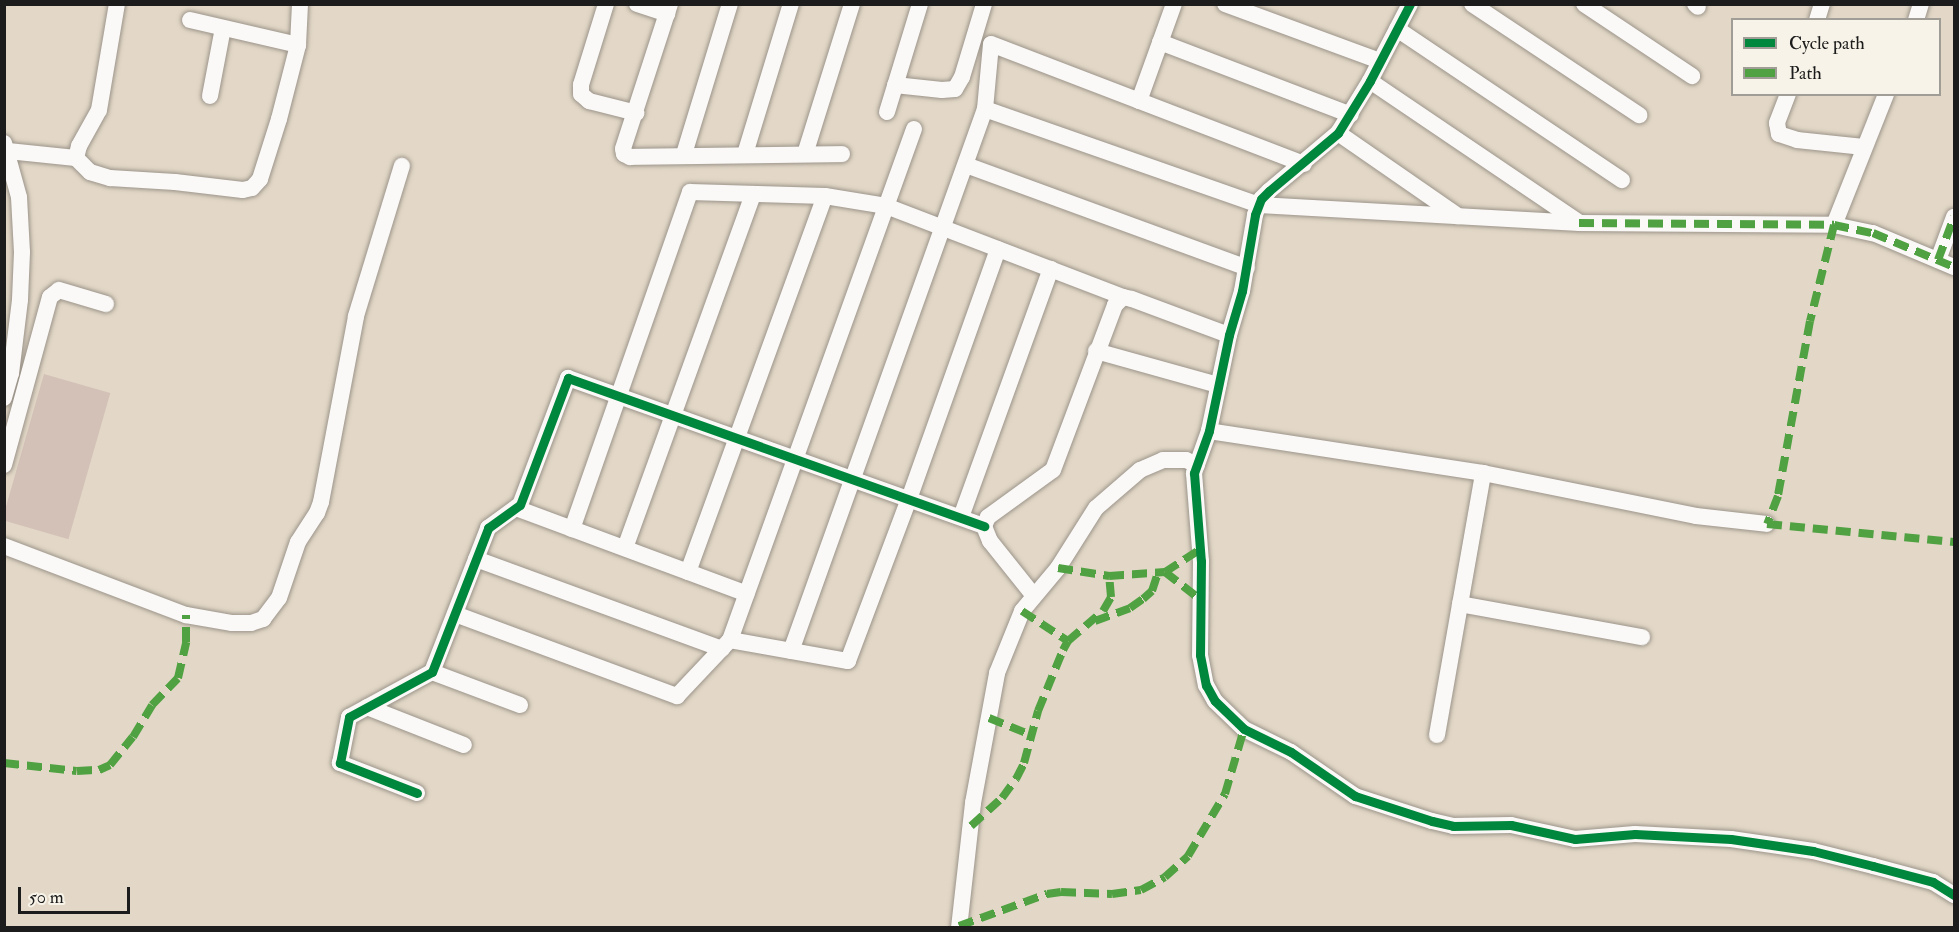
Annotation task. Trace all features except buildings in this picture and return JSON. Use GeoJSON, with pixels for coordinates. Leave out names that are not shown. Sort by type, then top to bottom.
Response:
{"type":"FeatureCollection","features":[{"type":"Feature","properties":{"kind":"street"},"geometry":{"type":"LineString","coordinates":[[76,158],[79,146],[99,110],[117,4]]}},
{"type":"Feature","properties":{"kind":"street"},"geometry":{"type":"LineString","coordinates":[[4,398],[11,373],[20,300],[22,252],[19,197],[6,147],[76,158],[90,172],[110,178],[175,182],[243,190],[252,188],[260,179],[298,45],[300,4]]}},
{"type":"Feature","properties":{"kind":"street"},"geometry":{"type":"LineString","coordinates":[[606,4],[581,84],[581,94],[589,101],[636,113]]}},
{"type":"Feature","properties":{"kind":"street"},"geometry":{"type":"LineString","coordinates":[[637,4],[668,9],[636,113],[622,149],[624,154],[630,157],[684,154],[842,154]]}},
{"type":"Feature","properties":{"kind":"street"},"geometry":{"type":"LineString","coordinates":[[684,154],[730,4]]}},
{"type":"Feature","properties":{"kind":"street"},"geometry":{"type":"LineString","coordinates":[[745,154],[791,4]]}},
{"type":"Feature","properties":{"kind":"street"},"geometry":{"type":"LineString","coordinates":[[805,154],[852,4]]}},
{"type":"Feature","properties":{"kind":"street"},"geometry":{"type":"LineString","coordinates":[[887,112],[920,4]]}},
{"type":"Feature","properties":{"kind":"street"},"geometry":{"type":"LineString","coordinates":[[895,85],[942,90],[955,88],[962,77],[984,4]]}},
{"type":"Feature","properties":{"kind":"street"},"geometry":{"type":"LineString","coordinates":[[1139,100],[1174,4]]}},
{"type":"Feature","properties":{"kind":"street"},"geometry":{"type":"LineString","coordinates":[[1225,4],[1380,61]]}},
{"type":"Feature","properties":{"kind":"street"},"geometry":{"type":"LineString","coordinates":[[1472,4],[1639,115]]}},
{"type":"Feature","properties":{"kind":"street"},"geometry":{"type":"LineString","coordinates":[[1584,4],[1692,76]]}},
{"type":"Feature","properties":{"kind":"street"},"geometry":{"type":"LineString","coordinates":[[1406,5],[1397,29],[1370,81],[1338,133],[1304,164],[1269,191],[1258,205],[1209,431],[1194,473],[1201,561],[1200,654],[1206,685],[1215,701],[1244,729],[1291,752],[1355,796],[1453,826],[1511,825],[1575,839],[1612,835],[1667,834],[1731,838],[1813,851],[1933,882],[1954,895]]}},
{"type":"Feature","properties":{"kind":"street"},"geometry":{"type":"LineString","coordinates":[[190,20],[298,45]]}},
{"type":"Feature","properties":{"kind":"street"},"geometry":{"type":"LineString","coordinates":[[210,96],[223,28]]}},
{"type":"Feature","properties":{"kind":"street"},"geometry":{"type":"LineString","coordinates":[[1397,29],[1622,180]]}},
{"type":"Feature","properties":{"kind":"street"},"geometry":{"type":"LineString","coordinates":[[1160,42],[1351,115]]}},
{"type":"Feature","properties":{"kind":"street"},"geometry":{"type":"LineString","coordinates":[[790,651],[985,109],[991,44],[1304,164]]}},
{"type":"Feature","properties":{"kind":"street"},"geometry":{"type":"LineString","coordinates":[[1370,81],[1579,223]]}},
{"type":"Feature","properties":{"kind":"street"},"geometry":{"type":"LineString","coordinates":[[1787,96],[1777,123],[1779,134],[1797,140],[1864,147]]}},
{"type":"Feature","properties":{"kind":"street"},"geometry":{"type":"LineString","coordinates":[[1834,225],[1885,96]]}},
{"type":"Feature","properties":{"kind":"street"},"geometry":{"type":"LineString","coordinates":[[985,109],[1258,205],[1579,223],[1834,225],[1873,233],[1954,267]]}},
{"type":"Feature","properties":{"kind":"street"},"geometry":{"type":"LineString","coordinates":[[455,614],[677,696],[726,645],[747,594],[914,129]]}},
{"type":"Feature","properties":{"kind":"street"},"geometry":{"type":"LineString","coordinates":[[1338,133],[1458,216]]}},
{"type":"Feature","properties":{"kind":"street"},"geometry":{"type":"LineString","coordinates":[[966,165],[1246,268]]}},
{"type":"Feature","properties":{"kind":"street"},"geometry":{"type":"LineString","coordinates":[[4,546],[186,615],[232,623],[251,623],[263,620],[279,598],[298,542],[317,513],[321,502],[356,316],[402,166]]}},
{"type":"Feature","properties":{"kind":"street"},"geometry":{"type":"LineString","coordinates":[[572,529],[690,192],[825,196],[886,206],[1051,270],[1229,335]]}},
{"type":"Feature","properties":{"kind":"street"},"geometry":{"type":"LineString","coordinates":[[625,548],[753,194]]}},
{"type":"Feature","properties":{"kind":"street"},"geometry":{"type":"LineString","coordinates":[[688,572],[735,437],[825,196]]}},
{"type":"Feature","properties":{"kind":"street"},"geometry":{"type":"LineString","coordinates":[[1938,260],[1954,218]]}},
{"type":"Feature","properties":{"kind":"street"},"geometry":{"type":"LineString","coordinates":[[476,559],[726,645],[790,651],[848,660],[909,499],[998,249]]}},
{"type":"Feature","properties":{"kind":"street"},"geometry":{"type":"LineString","coordinates":[[961,517],[1051,270]]}},
{"type":"Feature","properties":{"kind":"street"},"geometry":{"type":"LineString","coordinates":[[4,465],[50,297],[59,290],[106,304]]}},
{"type":"Feature","properties":{"kind":"street"},"geometry":{"type":"LineString","coordinates":[[1034,596],[990,541],[984,526],[988,517],[1053,470],[1095,351],[1115,305],[1123,297]]}},
{"type":"Feature","properties":{"kind":"street"},"geometry":{"type":"LineString","coordinates":[[1095,351],[1218,385]]}},
{"type":"Feature","properties":{"kind":"street"},"geometry":{"type":"LineString","coordinates":[[417,794],[340,763],[349,717],[432,672],[488,528],[520,505],[568,378],[984,526]]}},
{"type":"Feature","properties":{"kind":"street"},"geometry":{"type":"LineString","coordinates":[[1209,431],[1483,473],[1696,516],[1767,524]]}},
{"type":"Feature","properties":{"kind":"street"},"geometry":{"type":"LineString","coordinates":[[959,927],[973,803],[997,673],[1022,611],[1058,568],[1095,508],[1140,470],[1163,460],[1186,460],[1197,465]]}},
{"type":"Feature","properties":{"kind":"street"},"geometry":{"type":"LineString","coordinates":[[1437,735],[1483,473]]}},
{"type":"Feature","properties":{"kind":"street"},"geometry":{"type":"LineString","coordinates":[[516,508],[747,594]]}},
{"type":"Feature","properties":{"kind":"street"},"geometry":{"type":"LineString","coordinates":[[1460,604],[1642,637]]}},
{"type":"Feature","properties":{"kind":"street"},"geometry":{"type":"LineString","coordinates":[[432,672],[520,705]]}},
{"type":"Feature","properties":{"kind":"street"},"geometry":{"type":"LineString","coordinates":[[367,707],[464,745]]}},
{"type":"Feature","properties":{"kind":"marked path"},"geometry":{"type":"LineString","coordinates":[[1938,260],[1954,217]]}},
{"type":"Feature","properties":{"kind":"marked path"},"geometry":{"type":"LineString","coordinates":[[1579,223],[1834,225],[1873,233],[1954,267]]}},
{"type":"Feature","properties":{"kind":"marked path"},"geometry":{"type":"LineString","coordinates":[[1834,225],[1810,321],[1778,496],[1767,524],[1954,542]]}},
{"type":"Feature","properties":{"kind":"marked path"},"geometry":{"type":"LineString","coordinates":[[1058,568],[1109,576],[1165,572],[1199,550]]}},
{"type":"Feature","properties":{"kind":"marked path"},"geometry":{"type":"LineString","coordinates":[[1095,621],[1130,608],[1143,599],[1152,591],[1158,572]]}},
{"type":"Feature","properties":{"kind":"marked path"},"geometry":{"type":"LineString","coordinates":[[1165,572],[1201,600]]}},
{"type":"Feature","properties":{"kind":"marked path"},"geometry":{"type":"LineString","coordinates":[[971,826],[1002,798],[1016,779],[1024,763],[1038,711],[1063,650],[1068,641],[1103,611],[1111,597],[1109,576]]}},
{"type":"Feature","properties":{"kind":"marked path"},"geometry":{"type":"LineString","coordinates":[[1022,611],[1068,641]]}},
{"type":"Feature","properties":{"kind":"marked path"},"geometry":{"type":"LineString","coordinates":[[4,763],[77,771],[99,770],[110,765],[133,737],[152,705],[178,678],[186,642],[186,615]]}},
{"type":"Feature","properties":{"kind":"marked path"},"geometry":{"type":"LineString","coordinates":[[989,718],[1031,735]]}},
{"type":"Feature","properties":{"kind":"marked path"},"geometry":{"type":"LineString","coordinates":[[959,926],[1047,894],[1061,892],[1112,894],[1141,890],[1165,877],[1188,856],[1225,794],[1244,729]]}},
{"type":"Feature","properties":{"kind":"cycle path"},"geometry":{"type":"LineString","coordinates":[[1410,4],[1370,81],[1338,133],[1269,191],[1261,199],[1255,215],[1242,291],[1229,335],[1209,431],[1194,473],[1201,561],[1200,655],[1206,685],[1215,701],[1244,729],[1291,752],[1355,796],[1432,821],[1453,826],[1511,825],[1575,839],[1635,834],[1731,839],[1813,851],[1873,866],[1933,882],[1954,895]]}},
{"type":"Feature","properties":{"kind":"cycle path"},"geometry":{"type":"LineString","coordinates":[[417,793],[340,763],[349,717],[432,672],[488,528],[520,505],[568,378],[984,526]]}}]}
